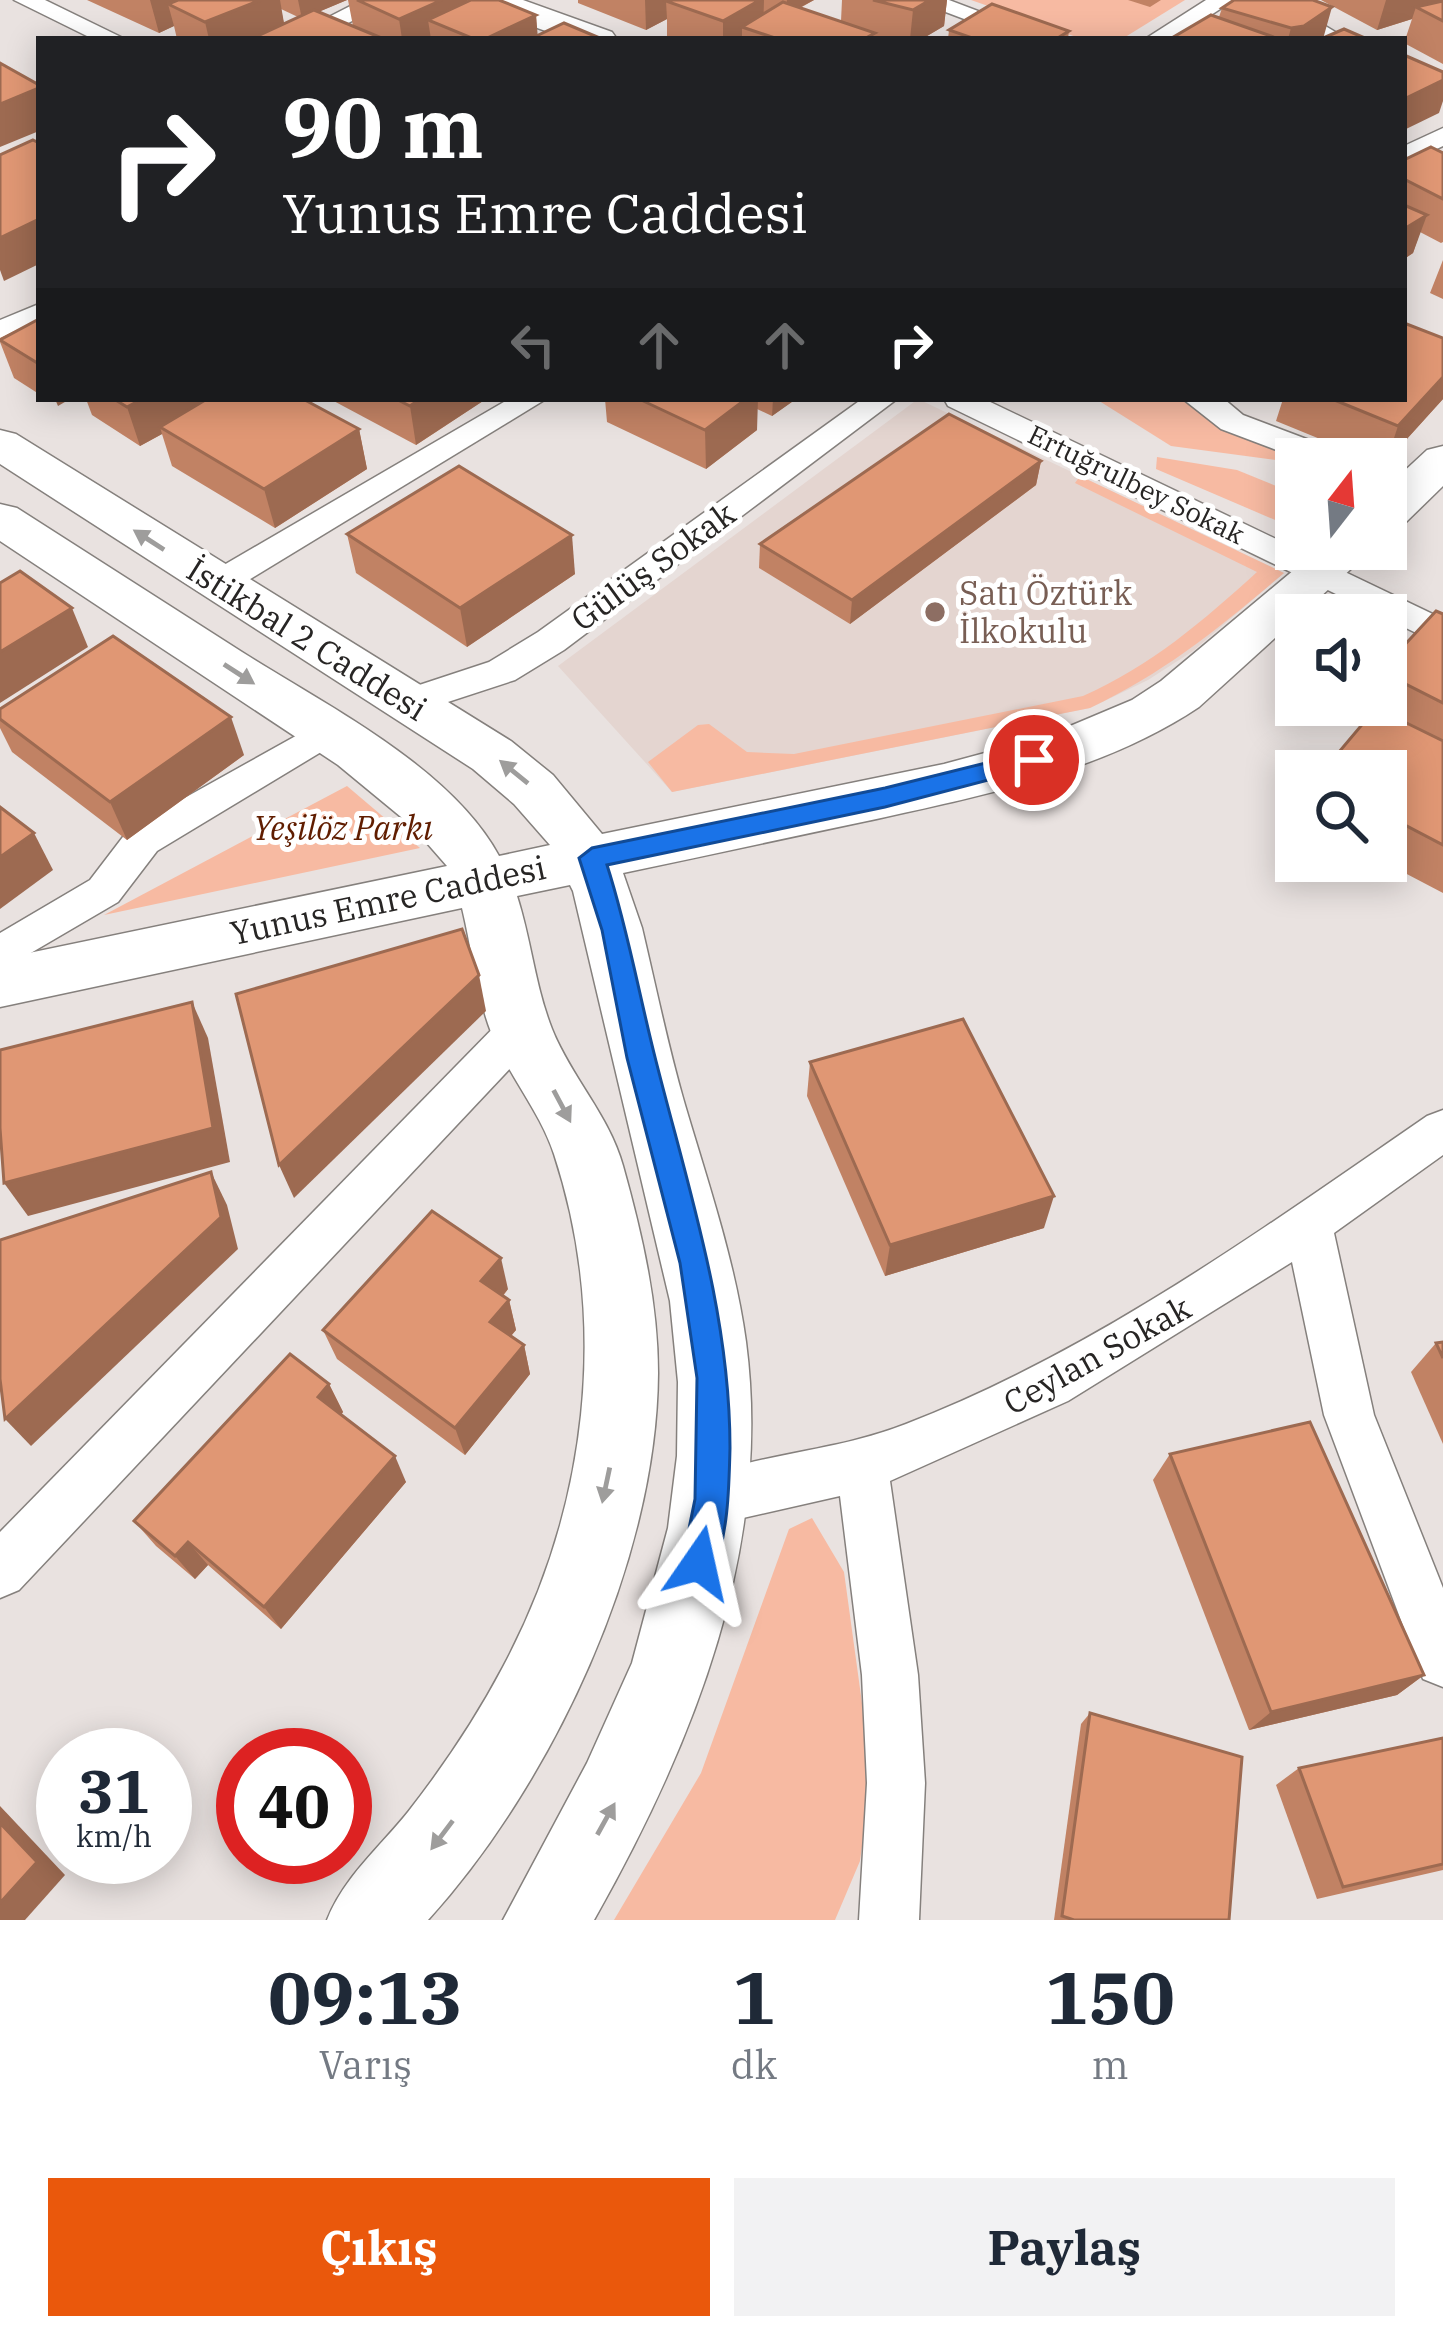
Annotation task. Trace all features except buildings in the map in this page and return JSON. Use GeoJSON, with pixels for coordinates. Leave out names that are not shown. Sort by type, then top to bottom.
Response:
{"type":"FeatureCollection","features":[{"type":"Feature","properties":{"kind":"street"},"geometry":{"type":"LineString","coordinates":[[26,0],[106,36]]}},
{"type":"Feature","properties":{"kind":"street"},"geometry":{"type":"LineString","coordinates":[[304,36],[381,0]]}},
{"type":"Feature","properties":{"kind":"street"},"geometry":{"type":"LineString","coordinates":[[491,0],[592,36]]}},
{"type":"Feature","properties":{"kind":"street"},"geometry":{"type":"LineString","coordinates":[[926,0],[1031,36]]}},
{"type":"Feature","properties":{"kind":"street"},"geometry":{"type":"LineString","coordinates":[[1162,36],[1222,0]]}},
{"type":"Feature","properties":{"kind":"street"},"geometry":{"type":"LineString","coordinates":[[1265,0],[1330,36]]}},
{"type":"Feature","properties":{"kind":"street"},"geometry":{"type":"LineString","coordinates":[[1407,154],[1443,136]]}},
{"type":"Feature","properties":{"kind":"street"},"geometry":{"type":"LineString","coordinates":[[0,332],[36,314]]}},
{"type":"Feature","properties":{"kind":"street"},"geometry":{"type":"LineString","coordinates":[[217,584],[526,402]]}},
{"type":"Feature","properties":{"kind":"street","name":"Gülüş Sokak"},"geometry":{"type":"LineString","coordinates":[[408,702],[502,671],[551,641],[878,402]]}},
{"type":"Feature","properties":{"kind":"street","name":"Ertuğrulbey Sokak"},"geometry":{"type":"LineString","coordinates":[[966,402],[1275,532]]}},
{"type":"Feature","properties":{"kind":"street"},"geometry":{"type":"LineString","coordinates":[[994,402],[1275,531]]}},
{"type":"Feature","properties":{"kind":"street"},"geometry":{"type":"LineString","coordinates":[[1205,402],[1232,422],[1275,438]]}},
{"type":"Feature","properties":{"kind":"street","name":"İstikbal 2 Caddesi"},"geometry":{"type":"LineString","coordinates":[[0,444],[513,770],[545,799],[592,858]]}},
{"type":"Feature","properties":{"kind":"street"},"geometry":{"type":"LineString","coordinates":[[1407,494],[1443,460]]}},
{"type":"Feature","properties":{"kind":"street","name":"İstikbal 2 Caddesi"},"geometry":{"type":"LineString","coordinates":[[0,519],[328,731],[386,774],[455,835],[482,878]]}},
{"type":"Feature","properties":{"kind":"street","name":"Yunus Emre Caddesi"},"geometry":{"type":"LineString","coordinates":[[0,983],[482,878],[904,793],[1060,752],[1109,733],[1180,694],[1304,570]]}},
{"type":"Feature","properties":{"kind":"street","name":"Ertuğrulbey Sokak"},"geometry":{"type":"LineString","coordinates":[[1349,570],[1443,634]]}},
{"type":"Feature","properties":{"kind":"street"},"geometry":{"type":"LineString","coordinates":[[0,954],[104,891],[143,840],[328,731]]}},
{"type":"Feature","properties":{"kind":"street"},"geometry":{"type":"LineString","coordinates":[[546,1920],[610,1813],[661,1699],[693,1594],[712,1499],[714,1378],[695,1263],[641,1058],[615,930],[592,858]]}},
{"type":"Feature","properties":{"kind":"street"},"geometry":{"type":"LineString","coordinates":[[370,1920],[404,1886],[476,1790],[550,1660],[594,1543],[619,1424],[621,1324],[610,1248],[585,1149],[521,1028],[482,878]]}},
{"type":"Feature","properties":{"kind":"street"},"geometry":{"type":"LineString","coordinates":[[0,1571],[521,1028]]}},
{"type":"Feature","properties":{"kind":"street","name":"Ceylan Sokak"},"geometry":{"type":"LineString","coordinates":[[712,1499],[905,1450],[1035,1394],[1155,1329],[1443,1130]]}},
{"type":"Feature","properties":{"kind":"street"},"geometry":{"type":"LineString","coordinates":[[1308,1224],[1349,1415],[1443,1659]]}},
{"type":"Feature","properties":{"kind":"street"},"geometry":{"type":"LineString","coordinates":[[862,1463],[891,1696],[896,1784],[889,1920]]}},
{"type":"Feature","properties":{"kind":"shaded area","name":"Satı Öztürk İlkokulu"},"geometry":{"type":"Polygon","coordinates":[[[914,402],[924,402],[1284,573],[1193,651],[1090,708],[672,792],[558,666],[914,402]]]}},
{"type":"Feature","properties":{"kind":"green space"},"geometry":{"type":"Polygon","coordinates":[[[971,0],[1185,0],[1127,36],[1073,36],[971,0]]]}},
{"type":"Feature","properties":{"kind":"green space"},"geometry":{"type":"Polygon","coordinates":[[[1101,402],[1199,402],[1275,444],[1275,460],[1171,446],[1101,402]]]}},
{"type":"Feature","properties":{"kind":"green space"},"geometry":{"type":"Polygon","coordinates":[[[1157,457],[1237,470],[1275,485],[1275,520],[1156,469],[1157,457]]]}},
{"type":"Feature","properties":{"kind":"green space"},"geometry":{"type":"Polygon","coordinates":[[[1080,476],[1284,573],[1192,647],[1090,708],[672,792],[648,762],[698,725],[709,724],[747,752],[794,754],[1083,696],[1154,657],[1257,572],[1075,483],[1080,476]]]}},
{"type":"Feature","properties":{"kind":"green space","name":"Yeşilöz Parkı"},"geometry":{"type":"Polygon","coordinates":[[[347,786],[420,848],[104,915],[347,786]]]}},
{"type":"Feature","properties":{"kind":"green space"},"geometry":{"type":"Polygon","coordinates":[[[812,1518],[844,1572],[872,1776],[860,1861],[835,1920],[614,1920],[701,1773],[789,1529],[812,1518]]]}},
{"type":"Feature","properties":{"kind":"place","name":"Satı Öztürk İlkokulu"},"geometry":{"type":"Point","coordinates":[935,612]}},
{"type":"Feature","properties":{"kind":"route"},"geometry":{"type":"LineString","coordinates":[[699,1563],[712,1499],[714,1378],[695,1263],[641,1058],[615,930],[592,858],[885,797],[1034,760]]}}]}
